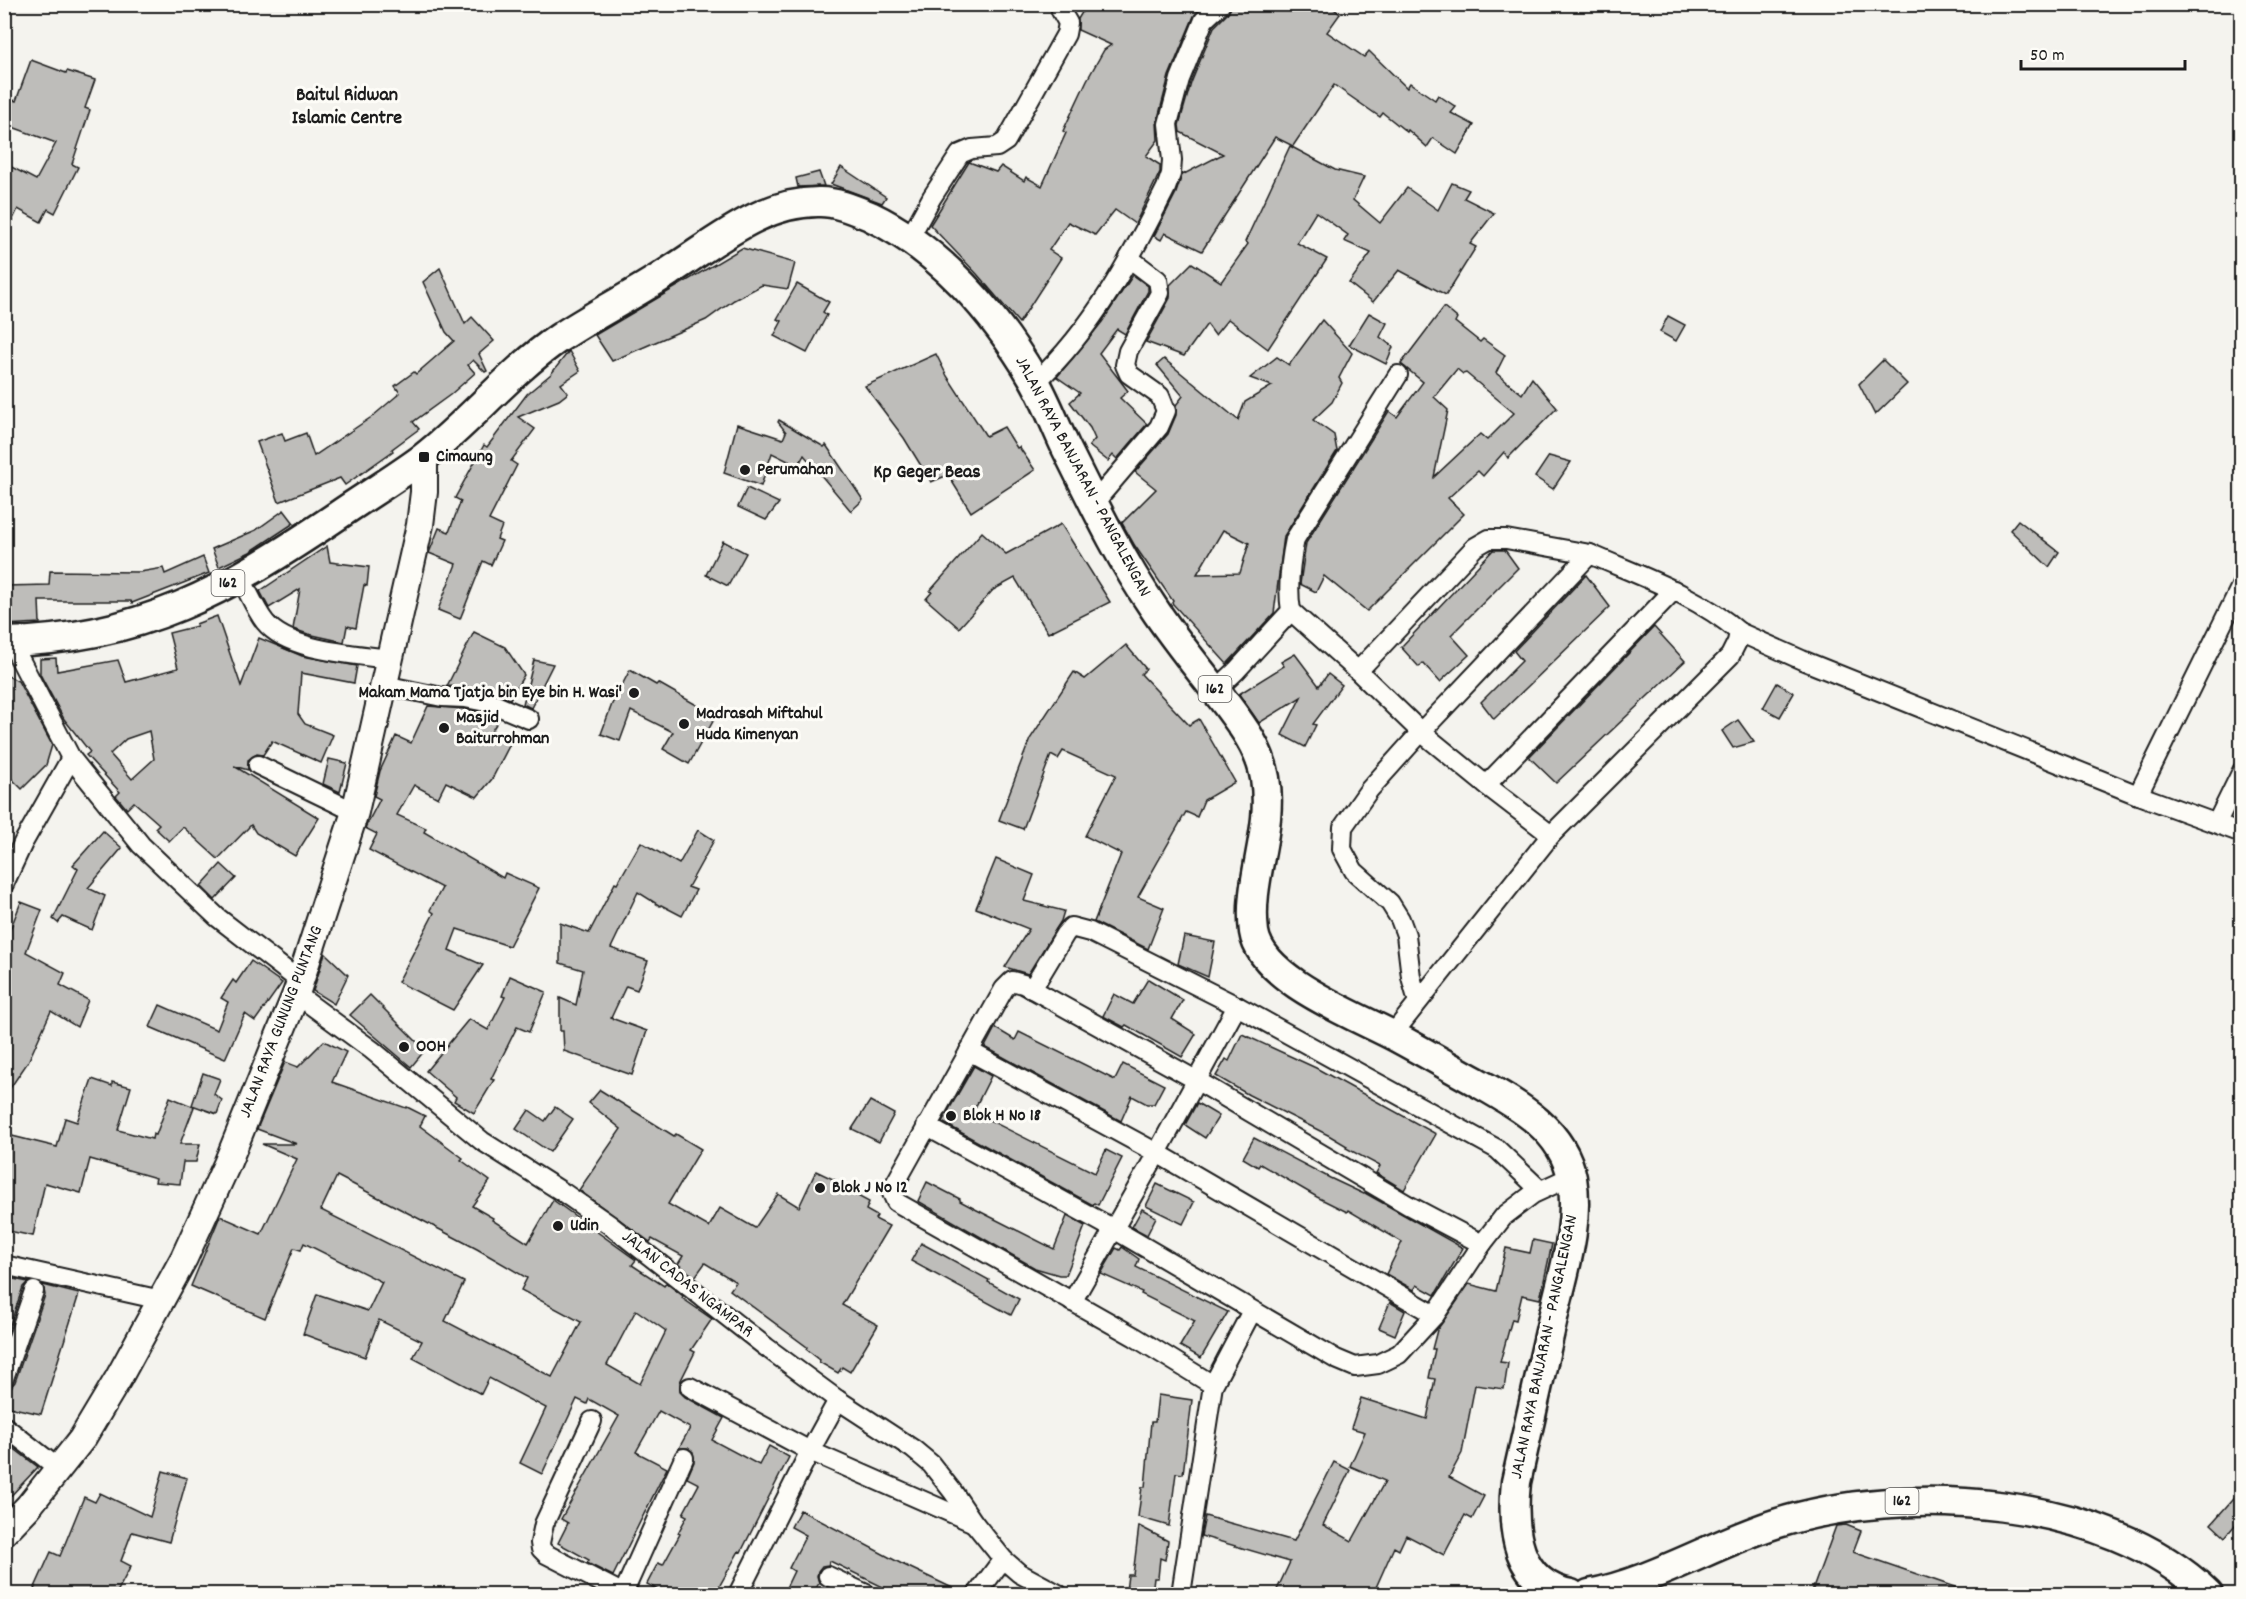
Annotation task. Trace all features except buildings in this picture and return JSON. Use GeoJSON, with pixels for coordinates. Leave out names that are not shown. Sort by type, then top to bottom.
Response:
{"type":"FeatureCollection","features":[{"type":"Feature","properties":{"kind":"main road","name":"JALAN RAYA BANJARAN - PANGALENGAN"},"geometry":{"type":"LineString","coordinates":[[8,642],[93,634],[144,621],[184,606],[240,577],[295,544],[424,457],[514,373],[558,338],[658,279],[743,224],[770,210],[822,202],[862,213],[910,237],[969,292],[997,325],[1036,382],[1121,556],[1154,610],[1251,737],[1265,772],[1268,809],[1253,900],[1253,927],[1257,945],[1284,974],[1323,1001],[1392,1035],[1524,1109],[1548,1131],[1566,1156],[1572,1176],[1573,1227],[1516,1482],[1513,1509],[1517,1543],[1526,1564],[1541,1582],[1558,1592],[1571,1594]]}},
{"type":"Feature","properties":{"kind":"main road","name":"162"},"geometry":{"type":"LineString","coordinates":[[1589,1594],[1604,1592],[1774,1524],[1822,1510],[1899,1501],[2013,1508],[2064,1518],[2162,1558],[2192,1579],[2208,1594]]}},
{"type":"Feature","properties":{"kind":"street"},"geometry":{"type":"LineString","coordinates":[[1036,382],[1088,325],[1103,304],[1163,196],[1171,174],[1172,160],[1168,124],[1188,56],[1204,20],[1221,4]]}},
{"type":"Feature","properties":{"kind":"street"},"geometry":{"type":"LineString","coordinates":[[910,237],[960,154],[972,149],[997,147],[1006,141],[1066,34],[1068,23],[1061,11]]}},
{"type":"Feature","properties":{"kind":"street"},"geometry":{"type":"LineString","coordinates":[[1094,503],[1159,427],[1166,411],[1160,396],[1129,374],[1125,365],[1128,351],[1160,293],[1158,280],[1129,258]]}},
{"type":"Feature","properties":{"kind":"street"},"geometry":{"type":"LineString","coordinates":[[1398,375],[1295,539],[1290,562],[1291,611],[1421,732],[1551,835]]}},
{"type":"Feature","properties":{"kind":"street","name":"JALAN RAYA GUNUNG PUNTANG"},"geometry":{"type":"LineString","coordinates":[[4,1532],[82,1439],[184,1258],[227,1164],[299,988],[355,812],[420,525],[424,492],[424,457]]}},
{"type":"Feature","properties":{"kind":"street"},"geometry":{"type":"LineString","coordinates":[[1358,671],[1475,548],[1489,539],[1506,539],[1590,554],[1674,590],[1730,624],[1739,632],[1802,660],[2138,795],[2217,822],[2241,833]]}},
{"type":"Feature","properties":{"kind":"street"},"geometry":{"type":"LineString","coordinates":[[1418,1002],[1411,977],[1406,935],[1400,919],[1390,903],[1354,871],[1342,849],[1343,827],[1369,790],[1421,732],[1590,554]]}},
{"type":"Feature","properties":{"kind":"street"},"geometry":{"type":"LineString","coordinates":[[240,577],[265,623],[298,644],[389,659]]}},
{"type":"Feature","properties":{"kind":"street"},"geometry":{"type":"LineString","coordinates":[[2138,795],[2241,584]]}},
{"type":"Feature","properties":{"kind":"street"},"geometry":{"type":"LineString","coordinates":[[1486,785],[1674,590]]}},
{"type":"Feature","properties":{"kind":"street"},"geometry":{"type":"LineString","coordinates":[[1216,690],[1291,611]]}},
{"type":"Feature","properties":{"kind":"street"},"geometry":{"type":"LineString","coordinates":[[1392,1035],[1551,835],[1730,656],[1739,632]]}},
{"type":"Feature","properties":{"kind":"street","name":"JALAN CADAS NGAMPAR"},"geometry":{"type":"LineString","coordinates":[[8,642],[71,758],[141,845],[216,917],[482,1141],[610,1225],[766,1347],[838,1400],[898,1438],[931,1464],[1003,1559],[1018,1573],[1058,1594]]}},
{"type":"Feature","properties":{"kind":"street"},"geometry":{"type":"LineString","coordinates":[[384,685],[442,697],[465,698],[491,703],[529,719]]}},
{"type":"Feature","properties":{"kind":"street"},"geometry":{"type":"LineString","coordinates":[[4,884],[22,843],[71,758]]}},
{"type":"Feature","properties":{"kind":"street"},"geometry":{"type":"LineString","coordinates":[[258,765],[355,812]]}},
{"type":"Feature","properties":{"kind":"street"},"geometry":{"type":"LineString","coordinates":[[2217,822],[2241,771]]}},
{"type":"Feature","properties":{"kind":"street"},"geometry":{"type":"LineString","coordinates":[[1032,989],[1071,927],[1090,932],[1237,1006],[1497,1149],[1540,1190]]}},
{"type":"Feature","properties":{"kind":"street"},"geometry":{"type":"LineString","coordinates":[[1213,1385],[896,1202],[891,1191],[1004,989],[1012,981],[1023,984],[1196,1080],[1408,1205],[1482,1244]]}},
{"type":"Feature","properties":{"kind":"street"},"geometry":{"type":"LineString","coordinates":[[1072,1302],[1237,1006]]}},
{"type":"Feature","properties":{"kind":"street"},"geometry":{"type":"LineString","coordinates":[[969,1051],[1157,1153],[1435,1315]]}},
{"type":"Feature","properties":{"kind":"street"},"geometry":{"type":"LineString","coordinates":[[926,1126],[1112,1228],[1336,1359],[1355,1367],[1378,1364],[1400,1354],[1435,1315],[1482,1244],[1504,1216],[1540,1190],[1572,1176]]}},
{"type":"Feature","properties":{"kind":"street"},"geometry":{"type":"LineString","coordinates":[[4,1265],[161,1300]]}},
{"type":"Feature","properties":{"kind":"street"},"geometry":{"type":"LineString","coordinates":[[4,1378],[34,1291]]}},
{"type":"Feature","properties":{"kind":"street"},"geometry":{"type":"LineString","coordinates":[[1181,1594],[1213,1385],[1252,1311]]}},
{"type":"Feature","properties":{"kind":"street"},"geometry":{"type":"LineString","coordinates":[[690,1387],[810,1451],[974,1523]]}},
{"type":"Feature","properties":{"kind":"street"},"geometry":{"type":"LineString","coordinates":[[738,1594],[838,1400]]}},
{"type":"Feature","properties":{"kind":"street"},"geometry":{"type":"LineString","coordinates":[[592,1421],[544,1524],[541,1549],[546,1554],[623,1594],[684,1458]]}},
{"type":"Feature","properties":{"kind":"street"},"geometry":{"type":"LineString","coordinates":[[4,1426],[59,1469]]}},
{"type":"Feature","properties":{"kind":"street"},"geometry":{"type":"LineString","coordinates":[[976,1594],[1003,1559]]}},
{"type":"Feature","properties":{"kind":"street"},"geometry":{"type":"LineString","coordinates":[[828,1576],[866,1594]]}},
{"type":"Feature","properties":{"kind":"place","name":"Cimaung"},"geometry":{"type":"Point","coordinates":[424,457]}},
{"type":"Feature","properties":{"kind":"place","name":"Perumahan"},"geometry":{"type":"Point","coordinates":[745,470]}},
{"type":"Feature","properties":{"kind":"place","name":"Makam Mama Tjatja bin Eye bin H. Wasi'"},"geometry":{"type":"Point","coordinates":[634,693]}},
{"type":"Feature","properties":{"kind":"place","name":"Madrasah Miftahul Huda Kimenyan"},"geometry":{"type":"Point","coordinates":[684,724]}},
{"type":"Feature","properties":{"kind":"place","name":"Masjid Baiturrohman"},"geometry":{"type":"Point","coordinates":[444,728]}},
{"type":"Feature","properties":{"kind":"place","name":"OOH"},"geometry":{"type":"Point","coordinates":[404,1047]}},
{"type":"Feature","properties":{"kind":"place","name":"Blok H No 18"},"geometry":{"type":"Point","coordinates":[951,1116]}},
{"type":"Feature","properties":{"kind":"place","name":"Blok J No 12"},"geometry":{"type":"Point","coordinates":[820,1188]}},
{"type":"Feature","properties":{"kind":"place","name":"Udin"},"geometry":{"type":"Point","coordinates":[558,1226]}},
{"type":"Feature","properties":{"kind":"district","name":"Baitul Ridwan Islamic Centre"},"geometry":{"type":"Point","coordinates":[347,108]}},
{"type":"Feature","properties":{"kind":"district","name":"Kp Geger Beas"},"geometry":{"type":"Point","coordinates":[927,473]}}]}
